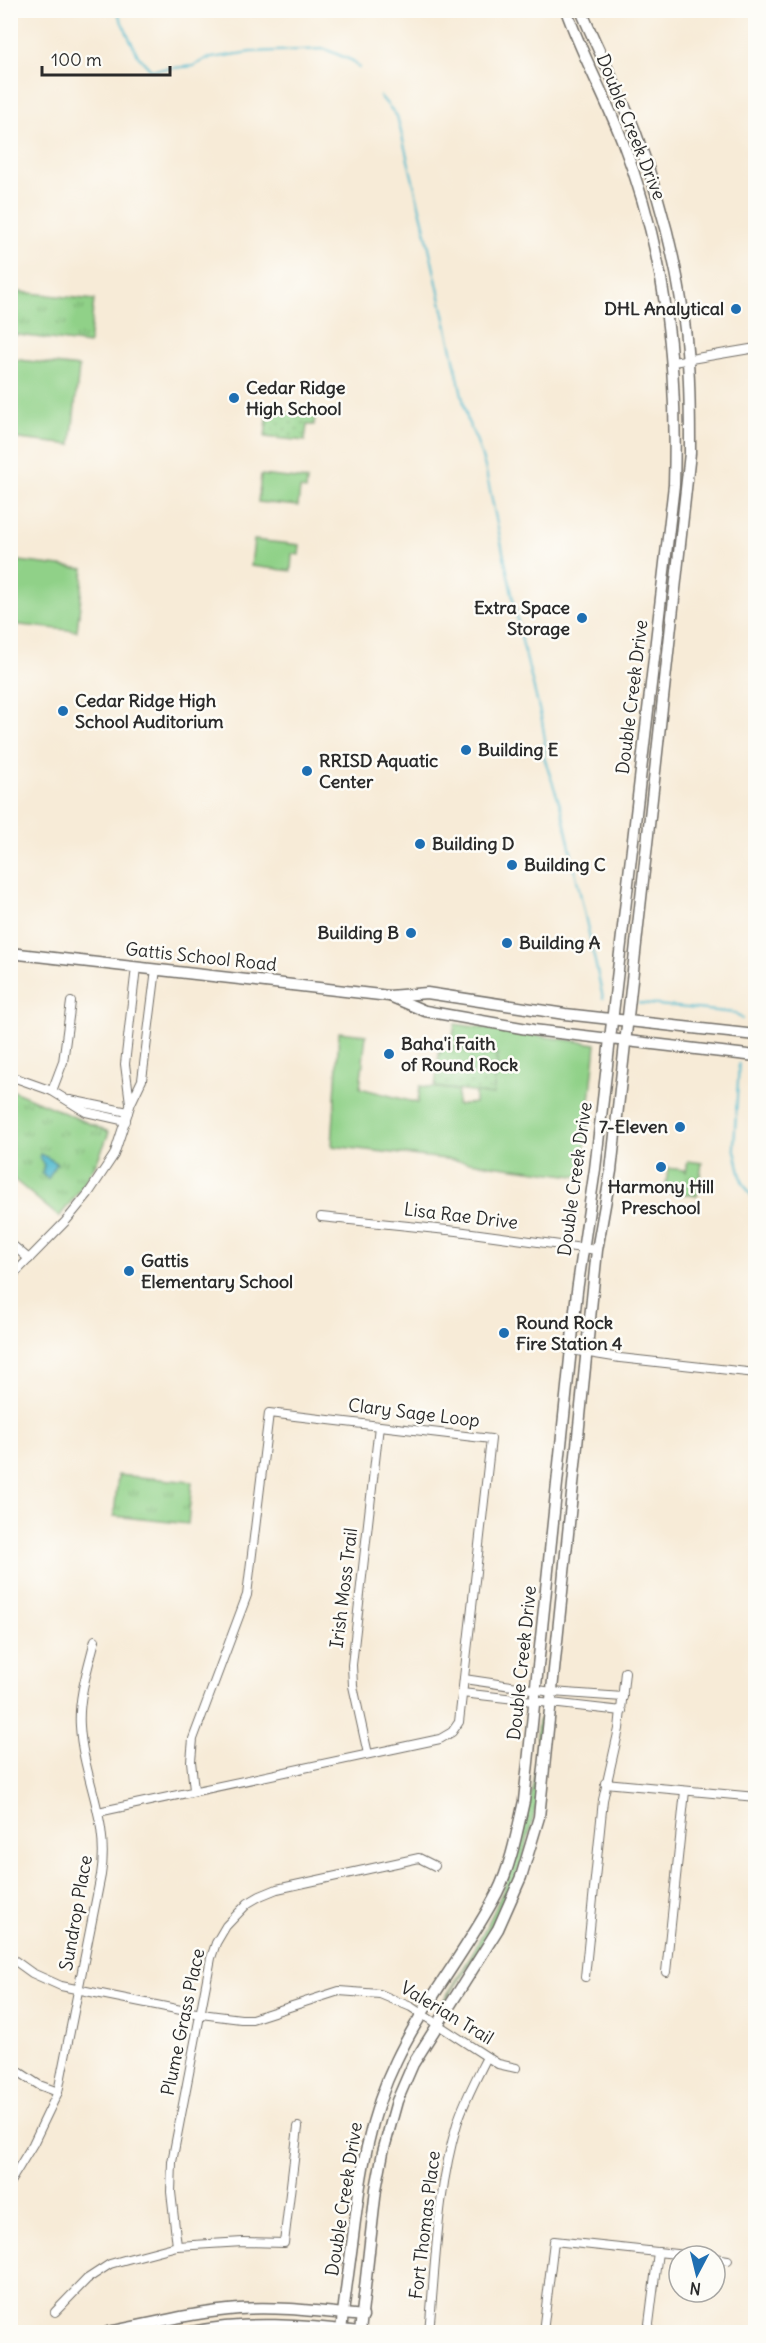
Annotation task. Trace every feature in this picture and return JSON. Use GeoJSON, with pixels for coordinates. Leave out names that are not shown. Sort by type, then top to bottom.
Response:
{"type":"FeatureCollection","features":[{"type":"Feature","properties":{"kind":"street","name":"Double Creek Drive"},"geometry":{"type":"LineString","coordinates":[[341,2331],[358,2193],[368,2138],[396,2061],[422,2014],[478,1927],[498,1891],[513,1849],[524,1802],[582,1248],[595,1169],[674,485],[673,362],[666,302],[650,222],[622,140],[566,10]]}},
{"type":"Feature","properties":{"kind":"street","name":"Double Creek Drive"},"geometry":{"type":"LineString","coordinates":[[360,2332],[376,2189],[383,2152],[397,2102],[413,2064],[489,1944],[521,1877],[539,1816],[597,1250],[611,1171],[690,453],[688,359],[679,287],[669,241],[634,129],[581,10]]}},
{"type":"Feature","properties":{"kind":"street"},"geometry":{"type":"LineString","coordinates":[[673,362],[756,348]]}},
{"type":"Feature","properties":{"kind":"street","name":"Gattis School Road"},"geometry":{"type":"LineString","coordinates":[[10,953],[389,996],[427,993],[565,1014],[756,1035]]}},
{"type":"Feature","properties":{"kind":"street"},"geometry":{"type":"LineString","coordinates":[[128,1112],[125,1064],[136,967]]}},
{"type":"Feature","properties":{"kind":"street"},"geometry":{"type":"LineString","coordinates":[[10,1278],[65,1222],[110,1164],[144,1073],[156,969]]}},
{"type":"Feature","properties":{"kind":"street","name":"Gattis School Road"},"geometry":{"type":"LineString","coordinates":[[389,996],[425,1011],[533,1030],[756,1056]]}},
{"type":"Feature","properties":{"kind":"street"},"geometry":{"type":"LineString","coordinates":[[52,1091],[63,1062],[71,1002]]}},
{"type":"Feature","properties":{"kind":"street"},"geometry":{"type":"LineString","coordinates":[[10,1076],[52,1091],[86,1112],[128,1112]]}},
{"type":"Feature","properties":{"kind":"street","name":"Lisa Rae Drive"},"geometry":{"type":"LineString","coordinates":[[321,1218],[457,1231],[597,1250]]}},
{"type":"Feature","properties":{"kind":"street"},"geometry":{"type":"LineString","coordinates":[[10,1243],[29,1259]]}},
{"type":"Feature","properties":{"kind":"street"},"geometry":{"type":"LineString","coordinates":[[571,1350],[756,1373]]}},
{"type":"Feature","properties":{"kind":"street","name":"Clary Sage Loop"},"geometry":{"type":"LineString","coordinates":[[98,1812],[447,1736],[459,1722],[491,1439],[269,1413],[247,1595],[193,1739],[191,1761],[194,1790]]}},
{"type":"Feature","properties":{"kind":"street","name":"Irish Moss Trail"},"geometry":{"type":"LineString","coordinates":[[368,1754],[353,1686],[352,1665],[379,1426]]}},
{"type":"Feature","properties":{"kind":"street","name":"Sundrop Place"},"geometry":{"type":"LineString","coordinates":[[10,2182],[33,2144],[58,2092],[104,1859],[104,1844],[80,1724],[82,1696],[95,1641]]}},
{"type":"Feature","properties":{"kind":"street"},"geometry":{"type":"LineString","coordinates":[[585,1977],[605,1783],[622,1711],[625,1672]]}},
{"type":"Feature","properties":{"kind":"street"},"geometry":{"type":"LineString","coordinates":[[464,1679],[536,1696],[552,1704],[622,1711]]}},
{"type":"Feature","properties":{"kind":"street"},"geometry":{"type":"LineString","coordinates":[[462,1693],[536,1696],[552,1692],[623,1697]]}},
{"type":"Feature","properties":{"kind":"street"},"geometry":{"type":"LineString","coordinates":[[594,1708],[595,1695]]}},
{"type":"Feature","properties":{"kind":"street"},"geometry":{"type":"LineString","coordinates":[[605,1783],[756,1797]]}},
{"type":"Feature","properties":{"kind":"street"},"geometry":{"type":"LineString","coordinates":[[666,1972],[685,1791]]}},
{"type":"Feature","properties":{"kind":"street","name":"Plume Grass Place"},"geometry":{"type":"LineString","coordinates":[[177,2246],[171,2192],[171,2162],[216,1943],[226,1926],[248,1903],[277,1889],[419,1858],[435,1866]]}},
{"type":"Feature","properties":{"kind":"street","name":"Valerian Trail"},"geometry":{"type":"LineString","coordinates":[[14,1960],[48,1981],[79,1990],[201,2014],[241,2019],[252,2019],[339,1991],[380,1994],[422,2014],[498,2064],[516,2068]]}},
{"type":"Feature","properties":{"kind":"street","name":"Fort Thomas Place"},"geometry":{"type":"LineString","coordinates":[[429,2332],[448,2156],[463,2107],[487,2057]]}},
{"type":"Feature","properties":{"kind":"street"},"geometry":{"type":"LineString","coordinates":[[10,2066],[39,2085],[58,2092]]}},
{"type":"Feature","properties":{"kind":"street"},"geometry":{"type":"LineString","coordinates":[[55,2312],[87,2279],[103,2268],[123,2260],[177,2246],[243,2242],[284,2243],[298,2127]]}},
{"type":"Feature","properties":{"kind":"street"},"geometry":{"type":"LineString","coordinates":[[543,2332],[554,2241],[667,2253]]}},
{"type":"Feature","properties":{"kind":"street"},"geometry":{"type":"LineString","coordinates":[[648,2332],[658,2252]]}},
{"type":"Feature","properties":{"kind":"street"},"geometry":{"type":"LineString","coordinates":[[108,2332],[239,2309],[279,2308],[363,2316]]}},
{"type":"Feature","properties":{"kind":"street"},"geometry":{"type":"LineString","coordinates":[[191,2332],[277,2325],[360,2332]]}},
{"type":"Feature","properties":{"kind":"green space"},"geometry":{"type":"Polygon","coordinates":[[[11,291],[94,300],[89,344],[11,334],[11,291]]]}},
{"type":"Feature","properties":{"kind":"green space"},"geometry":{"type":"Polygon","coordinates":[[[11,359],[79,367],[71,445],[11,438],[11,359]]]}},
{"type":"Feature","properties":{"kind":"green space"},"geometry":{"type":"Polygon","coordinates":[[[268,411],[315,416],[314,425],[307,425],[305,441],[265,437],[268,411]]]}},
{"type":"Feature","properties":{"kind":"green space"},"geometry":{"type":"Polygon","coordinates":[[[261,475],[307,480],[306,490],[300,489],[298,506],[258,502],[261,475]]]}},
{"type":"Feature","properties":{"kind":"green space"},"geometry":{"type":"Polygon","coordinates":[[[254,540],[300,545],[299,555],[292,554],[291,571],[251,566],[254,540]]]}},
{"type":"Feature","properties":{"kind":"green space"},"geometry":{"type":"Polygon","coordinates":[[[11,560],[84,569],[77,631],[11,624],[11,560]]]}},
{"type":"Feature","properties":{"kind":"green space"},"geometry":{"type":"Polygon","coordinates":[[[455,1024],[596,1044],[582,1177],[332,1146],[339,1032],[366,1035],[360,1088],[418,1103],[420,1086],[458,1090],[457,1105],[475,1103],[475,1092],[492,1094],[498,1054],[451,1048],[455,1024]]]}},
{"type":"Feature","properties":{"kind":"green space"},"geometry":{"type":"Polygon","coordinates":[[[440,1047],[498,1054],[493,1095],[435,1087],[440,1047]]]}},
{"type":"Feature","properties":{"kind":"green space"},"geometry":{"type":"Polygon","coordinates":[[[11,1090],[109,1132],[88,1177],[59,1217],[11,1177],[11,1090]]]}},
{"type":"Feature","properties":{"kind":"green space"},"geometry":{"type":"Polygon","coordinates":[[[688,1161],[702,1163],[697,1196],[665,1192],[668,1168],[686,1172],[688,1161]]]}},
{"type":"Feature","properties":{"kind":"green space"},"geometry":{"type":"Polygon","coordinates":[[[118,1475],[192,1482],[188,1524],[114,1516],[118,1475]]]}},
{"type":"Feature","properties":{"kind":"green space"},"geometry":{"type":"Polygon","coordinates":[[[546,1712],[538,1800],[522,1862],[494,1926],[437,2014],[437,2010],[469,1960],[496,1908],[517,1853],[531,1796],[538,1722],[546,1712]]]}},
{"type":"Feature","properties":{"kind":"water"},"geometry":{"type":"Polygon","coordinates":[[[41,1154],[57,1163],[48,1179],[42,1174],[44,1165],[39,1158],[41,1154]]]}},
{"type":"Feature","properties":{"kind":"waterway"},"geometry":{"type":"LineString","coordinates":[[116,10],[138,56],[151,70],[194,66],[205,59],[251,52],[325,49],[353,61],[359,68]]}},
{"type":"Feature","properties":{"kind":"waterway"},"geometry":{"type":"LineString","coordinates":[[380,96],[397,116],[468,422],[485,467],[522,641],[542,721],[545,740],[544,757],[562,811],[603,998]]}},
{"type":"Feature","properties":{"kind":"waterway"},"geometry":{"type":"LineString","coordinates":[[639,1003],[735,1013],[742,1019]]}},
{"type":"Feature","properties":{"kind":"waterway"},"geometry":{"type":"LineString","coordinates":[[739,1064],[734,1146],[742,1181],[756,1203]]}},
{"type":"Feature","properties":{"kind":"place","name":"DHL Analytical"},"geometry":{"type":"Point","coordinates":[736,309]}},
{"type":"Feature","properties":{"kind":"place","name":"Cedar Ridge High School"},"geometry":{"type":"Point","coordinates":[234,398]}},
{"type":"Feature","properties":{"kind":"place","name":"Extra Space Storage"},"geometry":{"type":"Point","coordinates":[582,618]}},
{"type":"Feature","properties":{"kind":"place","name":"Cedar Ridge High School Auditorium"},"geometry":{"type":"Point","coordinates":[63,711]}},
{"type":"Feature","properties":{"kind":"place","name":"Building E"},"geometry":{"type":"Point","coordinates":[466,750]}},
{"type":"Feature","properties":{"kind":"place","name":"RRISD Aquatic Center"},"geometry":{"type":"Point","coordinates":[307,771]}},
{"type":"Feature","properties":{"kind":"place","name":"Building D"},"geometry":{"type":"Point","coordinates":[420,844]}},
{"type":"Feature","properties":{"kind":"place","name":"Building C"},"geometry":{"type":"Point","coordinates":[512,865]}},
{"type":"Feature","properties":{"kind":"place","name":"Building B"},"geometry":{"type":"Point","coordinates":[411,933]}},
{"type":"Feature","properties":{"kind":"place","name":"Building A"},"geometry":{"type":"Point","coordinates":[507,943]}},
{"type":"Feature","properties":{"kind":"place","name":"Baha'i Faith of Round Rock"},"geometry":{"type":"Point","coordinates":[389,1054]}},
{"type":"Feature","properties":{"kind":"place","name":"7-Eleven"},"geometry":{"type":"Point","coordinates":[680,1127]}},
{"type":"Feature","properties":{"kind":"place","name":"Harmony Hill Preschool"},"geometry":{"type":"Point","coordinates":[661,1167]}},
{"type":"Feature","properties":{"kind":"place","name":"Gattis Elementary School"},"geometry":{"type":"Point","coordinates":[129,1271]}},
{"type":"Feature","properties":{"kind":"place","name":"Round Rock Fire Station 4"},"geometry":{"type":"Point","coordinates":[504,1333]}}]}
